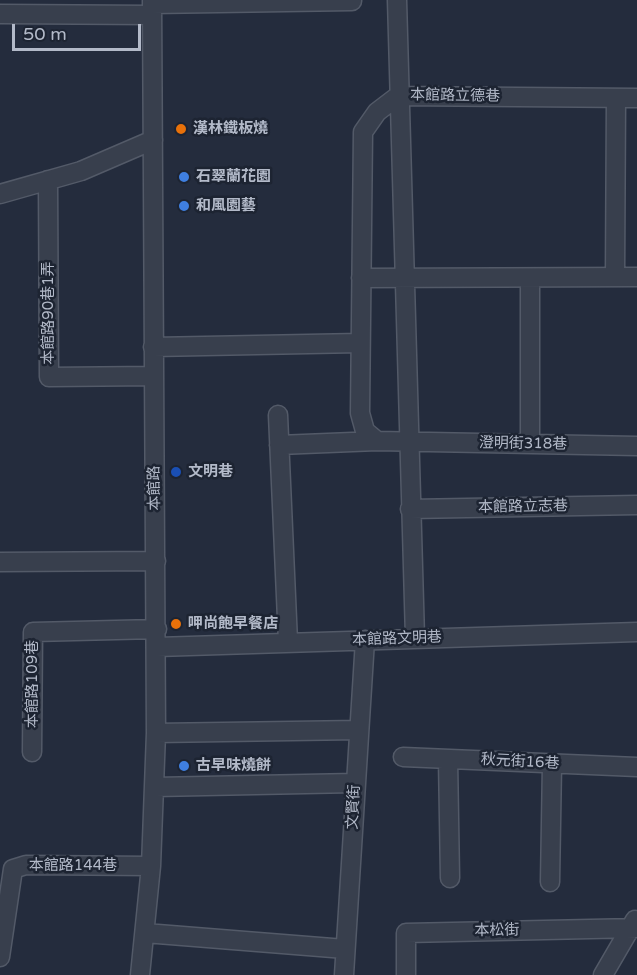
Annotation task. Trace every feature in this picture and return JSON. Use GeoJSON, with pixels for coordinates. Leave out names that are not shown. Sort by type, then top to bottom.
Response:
{"type":"FeatureCollection","features":[{"type":"Feature","properties":{"kind":"street"},"geometry":{"type":"LineString","coordinates":[[397,0],[415,638]]}},
{"type":"Feature","properties":{"kind":"street"},"geometry":{"type":"LineString","coordinates":[[0,14],[152,6],[352,1]]}},
{"type":"Feature","properties":{"kind":"street","name":"本館路"},"geometry":{"type":"LineString","coordinates":[[140,975],[151,866],[156,733],[152,6]]}},
{"type":"Feature","properties":{"kind":"street","name":"本館路立德巷"},"geometry":{"type":"LineString","coordinates":[[377,441],[365,431],[360,413],[360,344],[363,132],[377,112],[398,96],[637,98]]}},
{"type":"Feature","properties":{"kind":"street"},"geometry":{"type":"LineString","coordinates":[[615,277],[616,98]]}},
{"type":"Feature","properties":{"kind":"street"},"geometry":{"type":"LineString","coordinates":[[0,194],[81,171],[153,140]]}},
{"type":"Feature","properties":{"kind":"street","name":"本館路90巷1弄"},"geometry":{"type":"LineString","coordinates":[[48,180],[49,377],[153,376]]}},
{"type":"Feature","properties":{"kind":"street"},"geometry":{"type":"LineString","coordinates":[[361,278],[637,277]]}},
{"type":"Feature","properties":{"kind":"street"},"geometry":{"type":"LineString","coordinates":[[530,278],[530,444]]}},
{"type":"Feature","properties":{"kind":"street"},"geometry":{"type":"LineString","coordinates":[[153,347],[360,344]]}},
{"type":"Feature","properties":{"kind":"street"},"geometry":{"type":"LineString","coordinates":[[278,415],[288,642]]}},
{"type":"Feature","properties":{"kind":"street"},"geometry":{"type":"LineString","coordinates":[[279,445],[408,441]]}},
{"type":"Feature","properties":{"kind":"street","name":"澄明街318巷"},"geometry":{"type":"LineString","coordinates":[[408,441],[637,446]]}},
{"type":"Feature","properties":{"kind":"street","name":"本館路立志巷"},"geometry":{"type":"LineString","coordinates":[[410,508],[637,505]]}},
{"type":"Feature","properties":{"kind":"street"},"geometry":{"type":"LineString","coordinates":[[0,562],[156,561]]}},
{"type":"Feature","properties":{"kind":"street","name":"本館路109巷"},"geometry":{"type":"LineString","coordinates":[[32,752],[33,632],[157,638]]}},
{"type":"Feature","properties":{"kind":"street","name":"本館路文明巷"},"geometry":{"type":"LineString","coordinates":[[157,638],[288,642],[637,632]]}},
{"type":"Feature","properties":{"kind":"street","name":"文賢街"},"geometry":{"type":"LineString","coordinates":[[344,975],[365,640]]}},
{"type":"Feature","properties":{"kind":"street"},"geometry":{"type":"LineString","coordinates":[[156,733],[359,730]]}},
{"type":"Feature","properties":{"kind":"street","name":"秋元街16巷"},"geometry":{"type":"LineString","coordinates":[[403,757],[637,767]]}},
{"type":"Feature","properties":{"kind":"street"},"geometry":{"type":"LineString","coordinates":[[448,759],[450,878]]}},
{"type":"Feature","properties":{"kind":"street"},"geometry":{"type":"LineString","coordinates":[[550,882],[552,764]]}},
{"type":"Feature","properties":{"kind":"street"},"geometry":{"type":"LineString","coordinates":[[155,787],[355,783]]}},
{"type":"Feature","properties":{"kind":"street","name":"本館路144巷"},"geometry":{"type":"LineString","coordinates":[[0,957],[14,868],[26,865],[151,866]]}},
{"type":"Feature","properties":{"kind":"street"},"geometry":{"type":"LineString","coordinates":[[603,975],[635,924]]}},
{"type":"Feature","properties":{"kind":"street","name":"本松街"},"geometry":{"type":"LineString","coordinates":[[406,975],[406,933],[635,924]]}},
{"type":"Feature","properties":{"kind":"street"},"geometry":{"type":"LineString","coordinates":[[145,933],[345,948]]}},
{"type":"Feature","properties":{"kind":"place","name":"漢林鐵板燒"},"geometry":{"type":"Point","coordinates":[181,129]}},
{"type":"Feature","properties":{"kind":"place","name":"石翠蘭花園"},"geometry":{"type":"Point","coordinates":[184,177]}},
{"type":"Feature","properties":{"kind":"place","name":"和風園藝"},"geometry":{"type":"Point","coordinates":[184,206]}},
{"type":"Feature","properties":{"kind":"place","name":"文明巷"},"geometry":{"type":"Point","coordinates":[176,472]}},
{"type":"Feature","properties":{"kind":"place","name":"呷尚飽早餐店"},"geometry":{"type":"Point","coordinates":[176,624]}},
{"type":"Feature","properties":{"kind":"place","name":"古早味燒餅"},"geometry":{"type":"Point","coordinates":[184,766]}}]}
